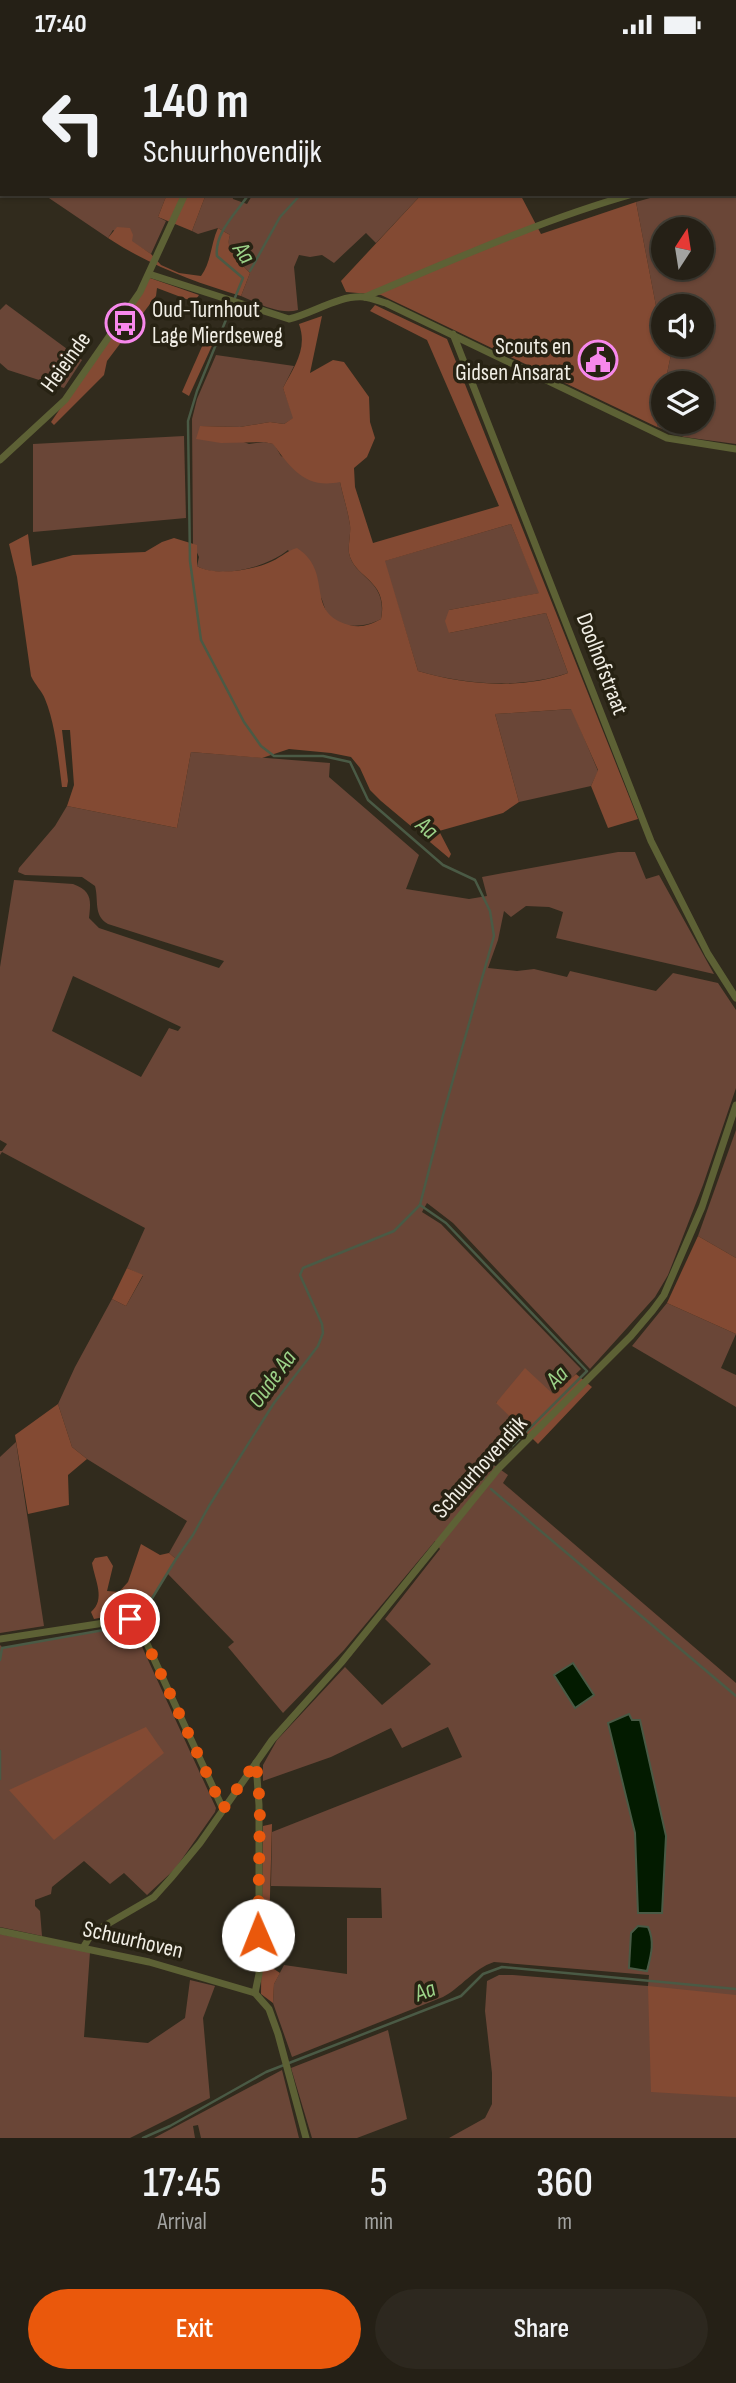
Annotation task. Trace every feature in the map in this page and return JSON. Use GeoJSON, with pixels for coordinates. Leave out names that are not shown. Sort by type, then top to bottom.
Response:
{"type":"FeatureCollection","features":[{"type":"Feature","properties":{"kind":"street","name":"Heieinde"},"geometry":{"type":"LineString","coordinates":[[0,460],[65,400],[139,292],[185,196]]}},
{"type":"Feature","properties":{"kind":"street"},"geometry":{"type":"LineString","coordinates":[[364,297],[428,269],[627,196]]}},
{"type":"Feature","properties":{"kind":"street"},"geometry":{"type":"LineString","coordinates":[[149,274],[289,319],[308,314],[343,298],[364,297],[386,303],[667,438],[736,449]]}},
{"type":"Feature","properties":{"kind":"street","name":"Doolhofstraat"},"geometry":{"type":"LineString","coordinates":[[453,334],[651,841],[708,954],[736,998]]}},
{"type":"Feature","properties":{"kind":"street","name":"Schuurhovendijk"},"geometry":{"type":"LineString","coordinates":[[83,1948],[92,1933],[153,1897],[200,1843],[289,1719],[341,1663],[498,1469],[631,1336],[659,1303],[702,1207],[736,1105]]}},
{"type":"Feature","properties":{"kind":"street"},"geometry":{"type":"LineString","coordinates":[[0,1639],[130,1619],[137,1622],[223,1809]]}},
{"type":"Feature","properties":{"kind":"street"},"geometry":{"type":"LineString","coordinates":[[256,1762],[260,1805],[259,1974],[255,1993],[269,2009],[306,2138]]}},
{"type":"Feature","properties":{"kind":"street","name":"Schuurhoven"},"geometry":{"type":"LineString","coordinates":[[0,1931],[149,1962],[255,1993]]}},
{"type":"Feature","properties":{"kind":"shaded area"},"geometry":{"type":"Polygon","coordinates":[[[46,196],[166,196],[158,217],[166,221],[151,254],[113,230],[108,238],[46,196]]]}},
{"type":"Feature","properties":{"kind":"shaded area"},"geometry":{"type":"Polygon","coordinates":[[[166,196],[205,196],[192,231],[158,217],[166,196]]]}},
{"type":"Feature","properties":{"kind":"shaded area"},"geometry":{"type":"Polygon","coordinates":[[[205,196],[232,196],[233,199],[247,204],[252,196],[420,196],[376,243],[366,233],[334,263],[322,255],[299,255],[294,267],[298,310],[283,311],[241,296],[250,273],[231,251],[230,235],[218,228],[198,234],[192,231],[205,196]]]}},
{"type":"Feature","properties":{"kind":"shaded area"},"geometry":{"type":"Polygon","coordinates":[[[420,196],[521,196],[541,234],[636,202],[654,294],[651,294],[651,357],[670,357],[668,371],[651,371],[651,424],[381,295],[346,292],[341,281],[420,196]]]}},
{"type":"Feature","properties":{"kind":"shaded area"},"geometry":{"type":"Polygon","coordinates":[[[657,196],[736,196],[736,444],[676,434],[714,434],[714,371],[668,371],[670,357],[714,357],[714,294],[654,294],[651,280],[636,202],[657,196]]]}},
{"type":"Feature","properties":{"kind":"shaded area"},"geometry":{"type":"Polygon","coordinates":[[[117,227],[130,228],[132,241],[161,265],[179,273],[201,276],[218,228],[230,235],[231,251],[250,273],[241,296],[172,272],[124,248],[108,238],[117,227]]]}},
{"type":"Feature","properties":{"kind":"shaded area"},"geometry":{"type":"Polygon","coordinates":[[[150,278],[199,295],[194,302],[157,288],[156,296],[107,361],[104,375],[54,425],[51,422],[150,278]]]}},
{"type":"Feature","properties":{"kind":"shaded area"},"geometry":{"type":"Polygon","coordinates":[[[6,304],[82,360],[64,388],[8,370],[0,363],[0,310],[6,304]]]}},
{"type":"Feature","properties":{"kind":"shaded area"},"geometry":{"type":"Polygon","coordinates":[[[375,305],[447,339],[638,819],[608,828],[591,786],[598,770],[571,709],[495,714],[519,802],[503,813],[439,831],[451,854],[449,858],[370,790],[360,768],[351,757],[331,753],[289,749],[262,758],[191,752],[177,828],[67,806],[74,785],[70,730],[62,730],[68,781],[67,787],[62,787],[49,709],[31,676],[17,577],[9,544],[28,534],[32,566],[73,555],[145,552],[174,538],[197,545],[197,566],[222,572],[260,566],[297,548],[315,569],[322,602],[335,619],[358,626],[381,619],[380,595],[376,587],[357,569],[349,553],[350,525],[340,482],[318,483],[309,480],[287,462],[273,444],[221,443],[196,439],[200,426],[240,427],[270,422],[284,424],[293,418],[283,388],[301,350],[299,324],[322,316],[310,373],[333,360],[344,362],[369,397],[370,422],[375,438],[367,457],[354,468],[355,487],[373,543],[499,506],[427,340],[370,311],[375,305]],[[511,524],[385,561],[418,671],[455,680],[512,684],[568,673],[546,613],[449,633],[445,621],[449,610],[539,593],[511,524]]]}},
{"type":"Feature","properties":{"kind":"shaded area"},"geometry":{"type":"Polygon","coordinates":[[[207,335],[216,337],[189,396],[182,392],[207,335]]]}},
{"type":"Feature","properties":{"kind":"shaded area"},"geometry":{"type":"Polygon","coordinates":[[[216,355],[294,366],[283,388],[294,418],[284,424],[270,422],[240,427],[200,426],[249,444],[274,444],[281,456],[340,482],[350,525],[349,553],[357,569],[380,595],[381,619],[354,626],[334,620],[327,614],[313,584],[288,550],[268,562],[244,570],[218,572],[197,566],[199,557],[193,544],[192,419],[197,399],[216,355]]]}},
{"type":"Feature","properties":{"kind":"shaded area"},"geometry":{"type":"Polygon","coordinates":[[[184,436],[186,518],[33,532],[33,444],[184,436]]]}},
{"type":"Feature","properties":{"kind":"shaded area"},"geometry":{"type":"Polygon","coordinates":[[[511,524],[540,593],[449,610],[449,633],[546,613],[568,673],[531,681],[493,683],[418,671],[384,561],[511,524]]]}},
{"type":"Feature","properties":{"kind":"shaded area"},"geometry":{"type":"Polygon","coordinates":[[[572,709],[598,771],[591,786],[519,802],[495,714],[572,709]]]}},
{"type":"Feature","properties":{"kind":"shaded area"},"geometry":{"type":"Polygon","coordinates":[[[191,752],[330,763],[329,777],[419,855],[406,889],[469,899],[487,896],[482,877],[618,852],[635,852],[646,879],[659,875],[714,974],[556,938],[563,912],[549,907],[526,906],[511,917],[504,911],[488,968],[517,971],[534,969],[567,977],[570,971],[656,991],[673,973],[718,983],[736,1010],[736,1088],[703,1185],[668,1275],[655,1297],[590,1369],[453,1223],[427,1203],[422,1212],[441,1224],[581,1369],[554,1395],[496,1402],[523,1429],[490,1462],[508,1475],[503,1483],[736,1683],[736,2138],[449,2138],[485,2118],[492,2104],[492,2073],[485,2011],[487,1981],[499,1975],[513,1975],[648,1986],[649,1975],[494,1962],[480,1969],[443,1997],[292,2057],[273,2003],[274,1984],[284,1965],[347,1974],[347,1918],[382,1918],[381,1888],[271,1886],[272,1832],[462,1757],[448,1727],[402,1748],[391,1728],[331,1757],[263,1781],[263,1765],[277,1740],[345,1667],[382,1705],[431,1664],[385,1619],[440,1549],[435,1541],[344,1650],[283,1713],[228,1647],[234,1642],[167,1573],[176,1559],[169,1553],[187,1521],[72,1447],[58,1404],[112,1299],[126,1306],[143,1276],[127,1268],[145,1228],[2,1152],[0,1155],[0,1151],[7,1144],[0,1140],[0,967],[14,880],[73,884],[87,893],[90,901],[89,918],[99,928],[219,968],[224,961],[108,924],[98,912],[95,886],[82,877],[25,875],[18,872],[19,868],[55,826],[67,806],[177,828],[191,752]],[[73,976],[52,1031],[141,1077],[169,1028],[178,1031],[181,1027],[73,976]],[[640,1720],[608,1723],[635,1833],[638,1912],[661,1913],[640,1720]],[[631,1933],[629,1968],[647,1971],[631,1933]]]}},
{"type":"Feature","properties":{"kind":"shaded area"},"geometry":{"type":"Polygon","coordinates":[[[736,1130],[736,1258],[698,1236],[736,1130]]]}},
{"type":"Feature","properties":{"kind":"shaded area"},"geometry":{"type":"Polygon","coordinates":[[[698,1236],[736,1258],[736,1334],[667,1303],[698,1236]]]}},
{"type":"Feature","properties":{"kind":"shaded area"},"geometry":{"type":"Polygon","coordinates":[[[127,1268],[143,1275],[126,1306],[112,1299],[127,1268]]]}},
{"type":"Feature","properties":{"kind":"shaded area"},"geometry":{"type":"Polygon","coordinates":[[[667,1303],[736,1334],[721,1368],[736,1375],[736,1407],[632,1346],[667,1303]]]}},
{"type":"Feature","properties":{"kind":"shaded area"},"geometry":{"type":"Polygon","coordinates":[[[525,1368],[553,1394],[576,1374],[592,1387],[538,1444],[496,1403],[525,1368]]]}},
{"type":"Feature","properties":{"kind":"shaded area"},"geometry":{"type":"Polygon","coordinates":[[[58,1404],[72,1447],[87,1459],[68,1475],[69,1505],[28,1514],[15,1435],[58,1404]]]}},
{"type":"Feature","properties":{"kind":"shaded area"},"geometry":{"type":"Polygon","coordinates":[[[16,1442],[44,1626],[0,1633],[0,1457],[16,1442]]]}},
{"type":"Feature","properties":{"kind":"shaded area"},"geometry":{"type":"Polygon","coordinates":[[[141,1544],[160,1555],[169,1553],[176,1559],[140,1618],[131,1612],[94,1619],[91,1612],[99,1596],[92,1563],[95,1558],[107,1556],[113,1566],[107,1591],[119,1592],[128,1582],[141,1544]]]}},
{"type":"Feature","properties":{"kind":"shaded area"},"geometry":{"type":"Polygon","coordinates":[[[132,1625],[216,1808],[215,1812],[175,1869],[147,1895],[124,1873],[110,1884],[84,1861],[52,1887],[51,1894],[35,1900],[35,1906],[40,1911],[42,1936],[0,1927],[0,1645],[3,1648],[132,1625]]]}},
{"type":"Feature","properties":{"kind":"shaded area"},"geometry":{"type":"Polygon","coordinates":[[[573,1663],[594,1695],[575,1708],[554,1675],[573,1663]]]}},
{"type":"Feature","properties":{"kind":"shaded area"},"geometry":{"type":"Polygon","coordinates":[[[629,1714],[632,1720],[640,1720],[666,1836],[662,1913],[638,1913],[635,1833],[608,1723],[629,1714]]]}},
{"type":"Feature","properties":{"kind":"shaded area"},"geometry":{"type":"Polygon","coordinates":[[[146,1727],[164,1753],[54,1840],[9,1790],[146,1727]]]}},
{"type":"Feature","properties":{"kind":"shaded area"},"geometry":{"type":"Polygon","coordinates":[[[272,1824],[268,1965],[280,1973],[274,1984],[273,2003],[261,1994],[263,1826],[272,1824]]]}},
{"type":"Feature","properties":{"kind":"shaded area"},"geometry":{"type":"Polygon","coordinates":[[[638,1926],[648,1927],[652,1943],[647,1971],[629,1968],[631,1933],[638,1926]]]}},
{"type":"Feature","properties":{"kind":"shaded area"},"geometry":{"type":"Polygon","coordinates":[[[0,1934],[90,1952],[84,2037],[148,2043],[185,2018],[190,1980],[215,1986],[203,2018],[210,2098],[130,2138],[0,2138],[0,1934]]]}},
{"type":"Feature","properties":{"kind":"shaded area"},"geometry":{"type":"Polygon","coordinates":[[[648,1986],[736,1995],[736,2097],[651,2092],[648,1986]]]}},
{"type":"Feature","properties":{"kind":"shaded area"},"geometry":{"type":"Polygon","coordinates":[[[388,2030],[407,2119],[357,2138],[312,2138],[291,2068],[388,2030]]]}},
{"type":"Feature","properties":{"kind":"shaded area"},"geometry":{"type":"Polygon","coordinates":[[[282,2070],[299,2138],[201,2138],[198,2125],[193,2126],[195,2138],[154,2138],[282,2070]]]}},
{"type":"Feature","properties":{"kind":"waterway","name":"Aa"},"geometry":{"type":"LineString","coordinates":[[247,196],[227,223],[217,247],[217,256],[243,278],[197,391],[188,421],[190,561],[201,640],[244,722],[261,746],[274,756],[323,756],[350,762],[368,800],[443,865],[475,880],[490,911],[494,936],[420,1205],[446,1223],[587,1371],[485,1473],[483,1479]]}},
{"type":"Feature","properties":{"kind":"waterway"},"geometry":{"type":"LineString","coordinates":[[250,271],[280,217],[299,196]]}},
{"type":"Feature","properties":{"kind":"waterway","name":"Oude Aa"},"geometry":{"type":"LineString","coordinates":[[140,1618],[274,1403],[318,1346],[323,1333],[322,1324],[300,1275],[303,1268],[394,1231],[420,1205]]}},
{"type":"Feature","properties":{"kind":"waterway","name":"Aa"},"geometry":{"type":"LineString","coordinates":[[491,1489],[736,1696]]}},
{"type":"Feature","properties":{"kind":"waterway","name":"Oude Aa"},"geometry":{"type":"LineString","coordinates":[[0,1660],[2,1648],[132,1625]]}},
{"type":"Feature","properties":{"kind":"waterway","name":"Oude Aa"},"geometry":{"type":"LineString","coordinates":[[0,1751],[0,1779]]}},
{"type":"Feature","properties":{"kind":"waterway","name":"Aa"},"geometry":{"type":"LineString","coordinates":[[143,2138],[170,2126],[266,2072],[461,1996],[483,1974],[502,1967],[736,1989]]}},
{"type":"Feature","properties":{"kind":"place","name":"Oud-Turnhout Lage Mierdseweg"},"geometry":{"type":"Point","coordinates":[125,323]}},
{"type":"Feature","properties":{"kind":"place","name":"Scouts en Gidsen Ansarat"},"geometry":{"type":"Point","coordinates":[598,360]}},
{"type":"Feature","properties":{"kind":"route"},"geometry":{"type":"LineString","coordinates":[[130,1619],[137,1622],[223,1809],[256,1762],[260,1805],[258,1935]]}}]}
